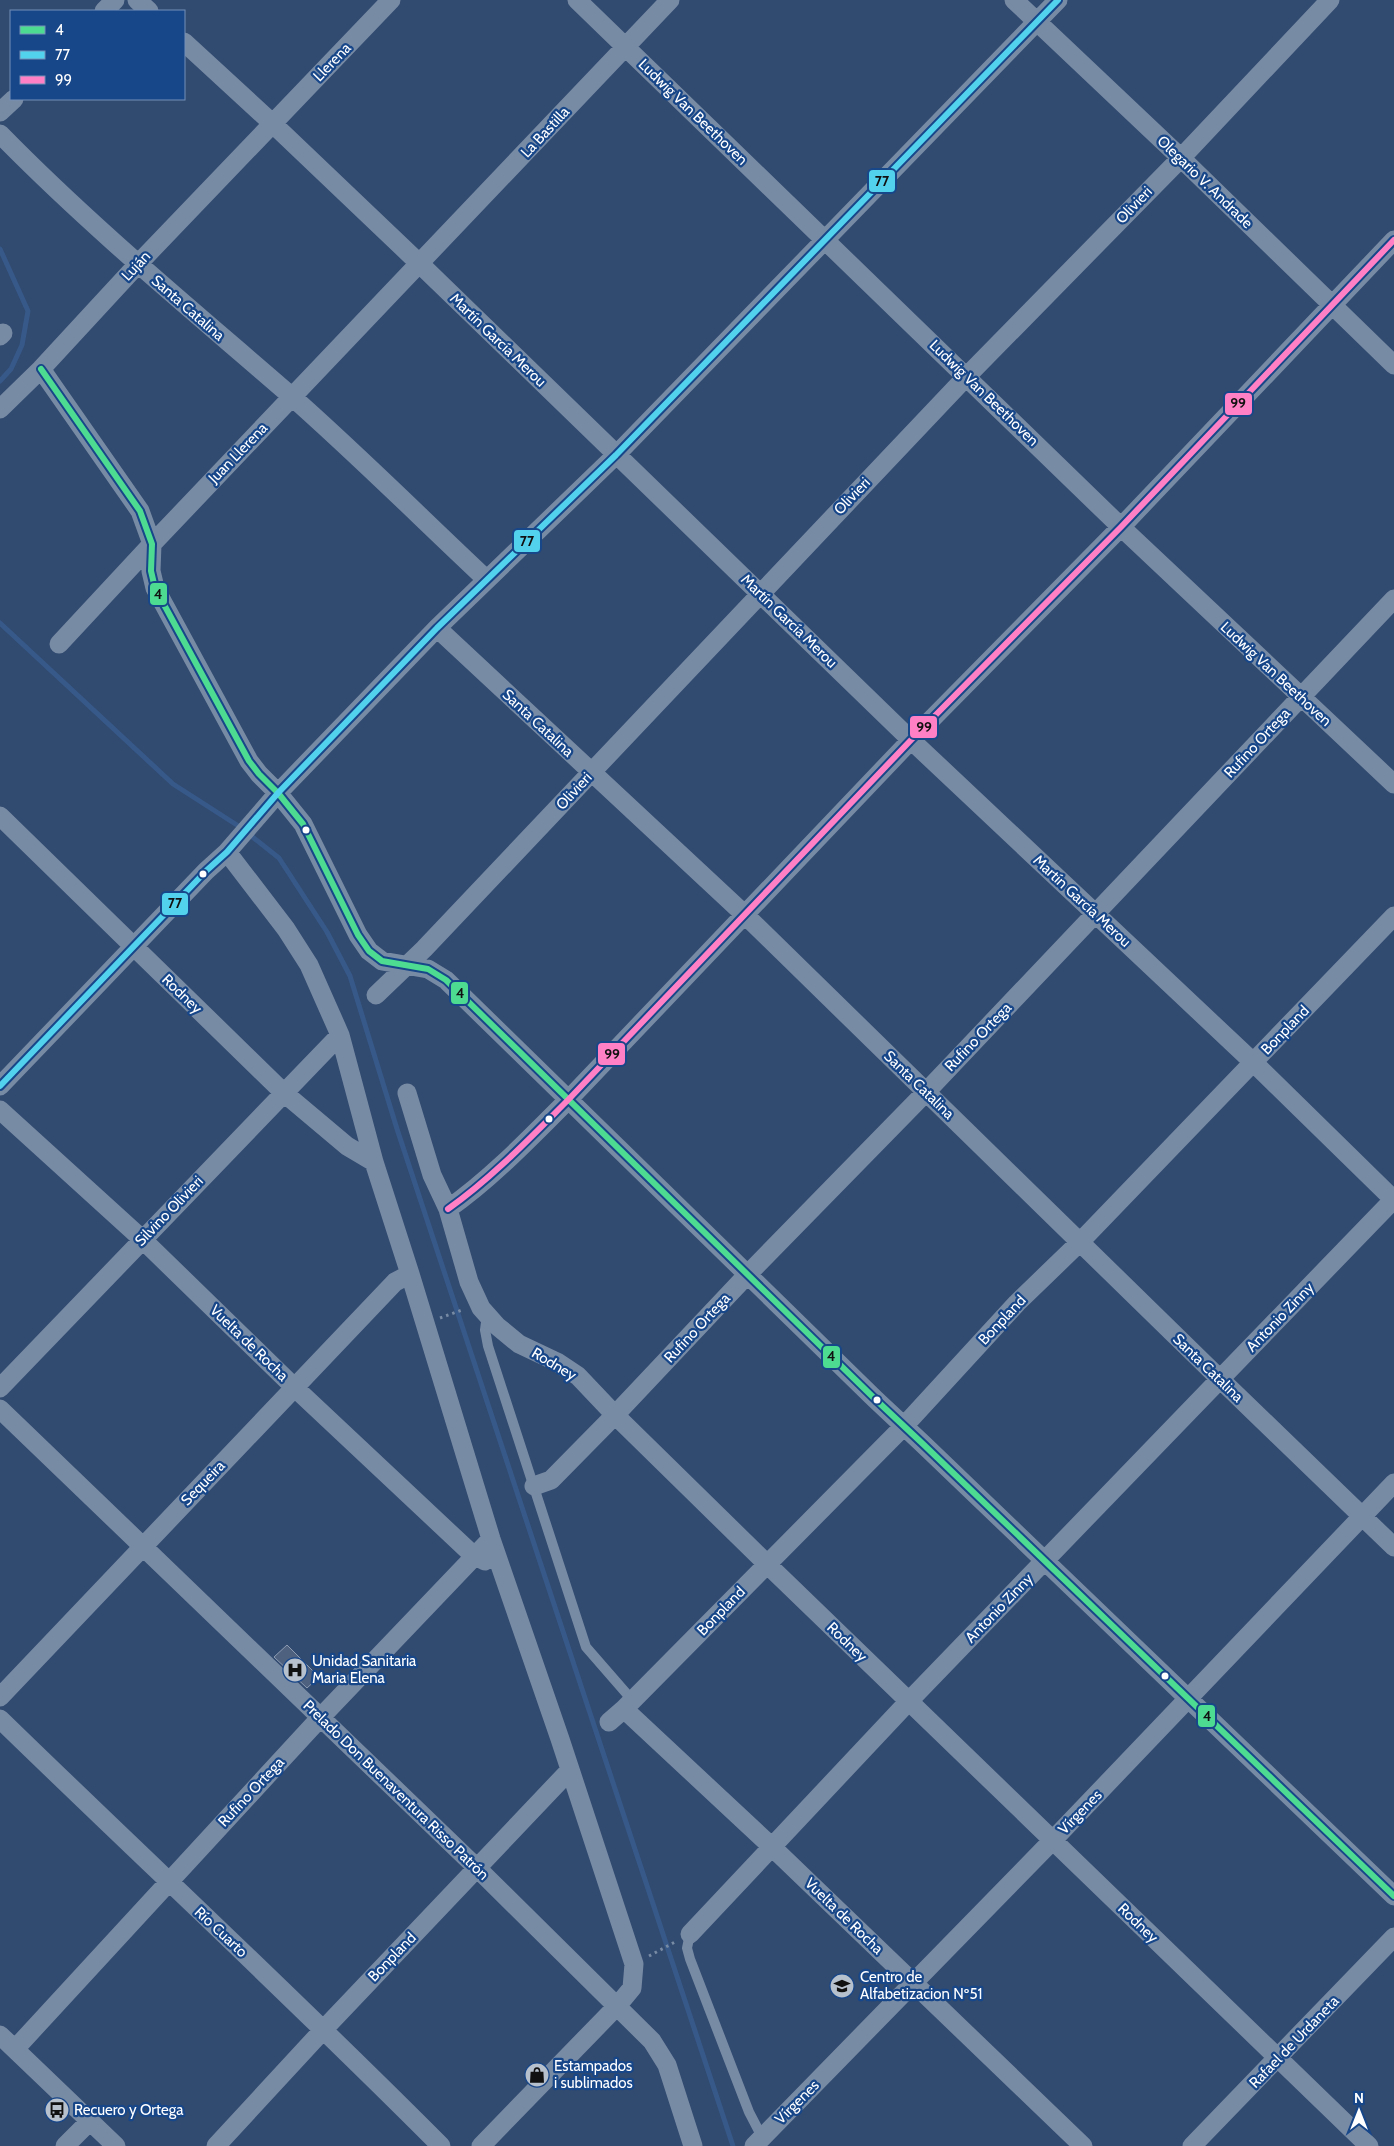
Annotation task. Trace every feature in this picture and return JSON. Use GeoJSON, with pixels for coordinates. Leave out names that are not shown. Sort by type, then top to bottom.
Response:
{"type":"FeatureCollection","features":[{"type":"Feature","properties":{"kind":"street"},"geometry":{"type":"LineString","coordinates":[[105,10],[115,0]]}},
{"type":"Feature","properties":{"kind":"street"},"geometry":{"type":"LineString","coordinates":[[137,0],[149,10]]}},
{"type":"Feature","properties":{"kind":"street","name":"Llerena"},"geometry":{"type":"LineString","coordinates":[[272,123],[391,0]]}},
{"type":"Feature","properties":{"kind":"street","name":"Ludwig Van Beethoven"},"geometry":{"type":"LineString","coordinates":[[577,0],[1121,527],[1394,784]]}},
{"type":"Feature","properties":{"kind":"street","name":"La Bastilla"},"geometry":{"type":"LineString","coordinates":[[420,264],[670,0]]}},
{"type":"Feature","properties":{"kind":"street","name":"Olegario V. Andrade"},"geometry":{"type":"LineString","coordinates":[[1014,0],[1181,158],[1330,305],[1394,365]]}},
{"type":"Feature","properties":{"kind":"street"},"geometry":{"type":"LineString","coordinates":[[0,1086],[206,871],[227,852],[278,793],[437,628],[616,455],[1058,0]]}},
{"type":"Feature","properties":{"kind":"street","name":"Olivieri"},"geometry":{"type":"LineString","coordinates":[[376,995],[424,950],[760,593],[967,376],[1181,158],[1330,0]]}},
{"type":"Feature","properties":{"kind":"street","name":"Martín García Merou"},"geometry":{"type":"LineString","coordinates":[[185,43],[420,264],[911,740],[1254,1063],[1394,1199]]}},
{"type":"Feature","properties":{"kind":"street"},"geometry":{"type":"LineString","coordinates":[[0,112],[13,100]]}},
{"type":"Feature","properties":{"kind":"street","name":"Luján"},"geometry":{"type":"LineString","coordinates":[[0,410],[41,369],[272,123]]}},
{"type":"Feature","properties":{"kind":"street","name":"Santa Catalina"},"geometry":{"type":"LineString","coordinates":[[0,134],[52,188],[292,397],[486,579]]}},
{"type":"Feature","properties":{"kind":"street"},"geometry":{"type":"LineString","coordinates":[[448,1209],[469,1194],[511,1157],[569,1099],[911,740],[1121,527],[1330,305],[1394,240]]}},
{"type":"Feature","properties":{"kind":"street","name":"Juan Llerena"},"geometry":{"type":"LineString","coordinates":[[59,644],[420,264]]}},
{"type":"Feature","properties":{"kind":"street"},"geometry":{"type":"LineString","coordinates":[[41,369],[140,511],[152,544],[151,571],[155,588],[249,761],[303,824],[358,935],[369,951],[382,961],[428,969],[446,980],[875,1400],[1394,1896]]}},
{"type":"Feature","properties":{"kind":"street","name":"Rufino Ortega"},"geometry":{"type":"LineString","coordinates":[[534,1486],[551,1480],[615,1415],[748,1274],[926,1092],[1394,599]]}},
{"type":"Feature","properties":{"kind":"street","name":"Santa Catalina"},"geometry":{"type":"LineString","coordinates":[[437,628],[744,914],[1394,1547]]}},
{"type":"Feature","properties":{"kind":"street","name":"Rodney"},"geometry":{"type":"LineString","coordinates":[[0,816],[284,1093],[347,1146],[374,1162]]}},
{"type":"Feature","properties":{"kind":"street"},"geometry":{"type":"LineString","coordinates":[[227,852],[286,929],[309,965],[340,1036],[374,1162],[491,1539],[634,1964],[632,1988],[618,2005],[481,2146]]}},
{"type":"Feature","properties":{"kind":"street","name":"Bonpland"},"geometry":{"type":"LineString","coordinates":[[609,1722],[904,1426],[1017,1303],[1080,1242],[1394,916]]}},
{"type":"Feature","properties":{"kind":"street","name":"Silvino Olivieri"},"geometry":{"type":"LineString","coordinates":[[0,1388],[340,1036]]}},
{"type":"Feature","properties":{"kind":"street","name":"Rodney"},"geometry":{"type":"LineString","coordinates":[[407,1093],[432,1175],[448,1209],[469,1282],[481,1308],[497,1326],[519,1344],[557,1362],[578,1376],[615,1415],[767,1564],[1368,2146]]}},
{"type":"Feature","properties":{"kind":"street","name":"Vuelta de Rocha"},"geometry":{"type":"LineString","coordinates":[[0,1110],[142,1239],[294,1387],[473,1556],[501,1570]]}},
{"type":"Feature","properties":{"kind":"street","name":"Antonio Zinny"},"geometry":{"type":"LineString","coordinates":[[690,1934],[909,1702],[1394,1199]]}},
{"type":"Feature","properties":{"kind":"street","name":"Sequeira"},"geometry":{"type":"LineString","coordinates":[[0,1696],[395,1282],[410,1274]]}},
{"type":"Feature","properties":{"kind":"street","name":"Prelado Don Buenaventura Risso Patrón"},"geometry":{"type":"LineString","coordinates":[[0,1409],[478,1868],[618,2005],[652,2041],[667,2066],[693,2146]]}},
{"type":"Feature","properties":{"kind":"street","name":"Vírgenes"},"geometry":{"type":"LineString","coordinates":[[762,2143],[1394,1483]]}},
{"type":"Feature","properties":{"kind":"street","name":"Rufino Ortega"},"geometry":{"type":"LineString","coordinates":[[15,2049],[320,1718],[491,1539]]}},
{"type":"Feature","properties":{"kind":"street","name":"Vuelta de Rocha"},"geometry":{"type":"LineString","coordinates":[[628,1705],[772,1847],[1083,2146]]}},
{"type":"Feature","properties":{"kind":"street","name":"Río Cuarto"},"geometry":{"type":"LineString","coordinates":[[0,1719],[168,1883],[324,2029],[441,2146]]}},
{"type":"Feature","properties":{"kind":"street","name":"Bonpland"},"geometry":{"type":"LineString","coordinates":[[216,2146],[324,2029],[570,1770]]}},
{"type":"Feature","properties":{"kind":"street","name":"Rafael de Urdaneta"},"geometry":{"type":"LineString","coordinates":[[1192,2146],[1394,1937]]}},
{"type":"Feature","properties":{"kind":"street"},"geometry":{"type":"LineString","coordinates":[[0,2035],[116,2146]]}},
{"type":"Feature","properties":{"kind":"street"},"geometry":{"type":"LineString","coordinates":[[65,2146],[90,2121]]}},
{"type":"Feature","properties":{"kind":"lane"},"geometry":{"type":"LineString","coordinates":[[487,1315],[485,1330],[488,1346],[586,1647],[628,1705]]}},
{"type":"Feature","properties":{"kind":"lane"},"geometry":{"type":"LineString","coordinates":[[690,1934],[687,1948],[690,1959],[762,2143]]}},
{"type":"Feature","properties":{"kind":"path"},"geometry":{"type":"LineString","coordinates":[[447,1316],[470,1308]]}},
{"type":"Feature","properties":{"kind":"path"},"geometry":{"type":"LineString","coordinates":[[634,1964],[690,1934]]}},
{"type":"Feature","properties":{"kind":"building"},"geometry":{"type":"Polygon","coordinates":[[[287,1645],[319,1677],[307,1688],[274,1657],[287,1645]]]}},
{"type":"Feature","properties":{"kind":"waterway"},"geometry":{"type":"LineString","coordinates":[[0,249],[28,311],[22,345],[11,369],[0,381]]}},
{"type":"Feature","properties":{"kind":"waterway"},"geometry":{"type":"LineString","coordinates":[[0,623],[173,784],[240,827],[279,858],[327,932],[350,976],[397,1129],[733,2146]]}},
{"type":"Feature","properties":{"kind":"transit line","name":"77"},"geometry":{"type":"LineString","coordinates":[[0,1086],[206,871],[227,852],[278,793],[437,628],[616,455],[1058,0]]}},
{"type":"Feature","properties":{"kind":"transit line","name":"99"},"geometry":{"type":"LineString","coordinates":[[448,1209],[495,1171],[569,1099],[911,740],[1121,527],[1394,240]]}},
{"type":"Feature","properties":{"kind":"transit line","name":"4"},"geometry":{"type":"LineString","coordinates":[[41,369],[140,511],[152,544],[151,571],[155,588],[249,761],[303,824],[358,935],[369,951],[382,961],[428,969],[446,980],[875,1399],[1394,1896]]}},
{"type":"Feature","properties":{"kind":"place","name":"Unidad Sanitaria Maria Elena"},"geometry":{"type":"Point","coordinates":[295,1670]}},
{"type":"Feature","properties":{"kind":"place","name":"Centro de Alfabetizacion Nº51"},"geometry":{"type":"Point","coordinates":[842,1986]}},
{"type":"Feature","properties":{"kind":"place","name":"Estampados i sublimados"},"geometry":{"type":"Point","coordinates":[537,2075]}},
{"type":"Feature","properties":{"kind":"place","name":"Recuero y Ortega"},"geometry":{"type":"Point","coordinates":[57,2110]}}]}
